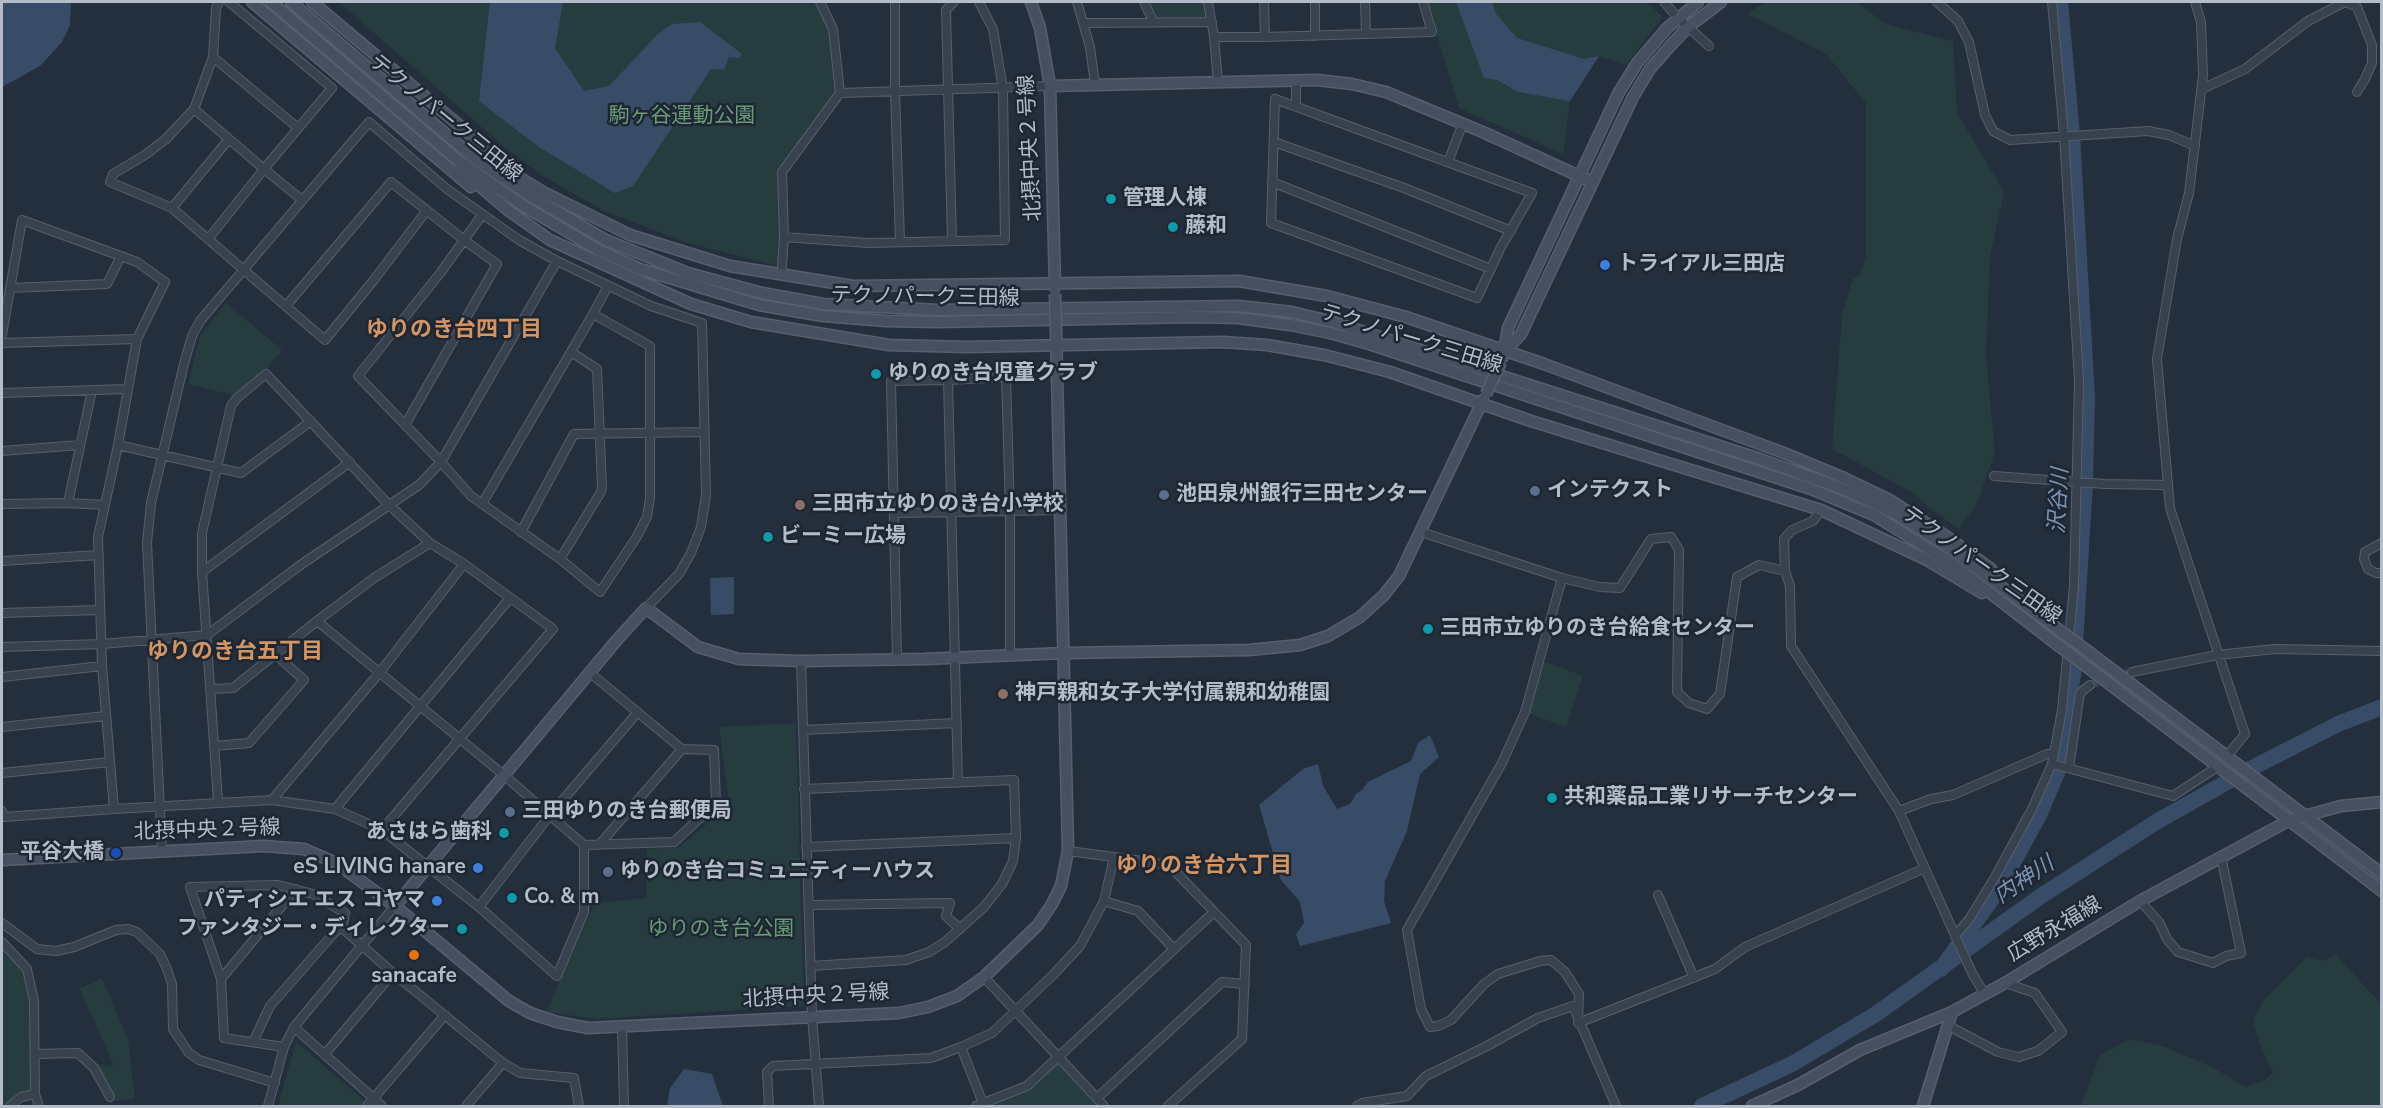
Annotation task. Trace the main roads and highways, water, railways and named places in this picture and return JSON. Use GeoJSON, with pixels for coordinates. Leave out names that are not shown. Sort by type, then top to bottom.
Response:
{"type":"FeatureCollection","features":[{"type":"Feature","properties":{"kind":"main road"},"geometry":{"type":"LineString","coordinates":[[252,2],[438,161],[482,196],[509,211]]}},
{"type":"Feature","properties":{"kind":"main road"},"geometry":{"type":"LineString","coordinates":[[261,2],[282,18],[305,21]]}},
{"type":"Feature","properties":{"kind":"main road","name":"テクノパーク三田線"},"geometry":{"type":"LineString","coordinates":[[272,2],[305,21],[474,158],[532,197],[606,240],[688,273],[762,293],[845,306],[938,310],[1239,306],[1292,312],[1333,322],[1760,459],[1843,489],[1896,514],[1998,583],[2382,874]]}},
{"type":"Feature","properties":{"kind":"main road"},"geometry":{"type":"LineString","coordinates":[[293,2],[305,21]]}},
{"type":"Feature","properties":{"kind":"main road"},"geometry":{"type":"LineString","coordinates":[[312,2],[517,176]]}},
{"type":"Feature","properties":{"kind":"main road","name":"北摂中央２号線"},"geometry":{"type":"LineString","coordinates":[[2,860],[264,846],[304,849],[336,863],[395,906],[508,1001],[530,1013],[557,1022],[588,1028],[898,1013],[928,1007],[957,996],[984,977],[1038,925],[1052,904],[1061,886],[1068,851],[1062,510],[1050,87],[1042,36],[1031,2]]}},
{"type":"Feature","properties":{"kind":"main road"},"geometry":{"type":"LineString","coordinates":[[1506,351],[1508,328],[1618,94],[1637,63],[1678,18],[1698,2]]}},
{"type":"Feature","properties":{"kind":"main road"},"geometry":{"type":"LineString","coordinates":[[395,906],[646,608],[684,639],[716,654],[740,659],[801,661],[1256,650],[1300,645],[1336,631],[1360,618],[1399,576],[1506,351],[1521,334],[1628,108],[1650,69],[1689,27],[1721,2]]}},
{"type":"Feature","properties":{"kind":"main road","name":"テクノパーク三田線"},"geometry":{"type":"LineString","coordinates":[[305,21],[454,157],[525,207],[600,251],[639,269],[759,305],[823,316],[886,321],[1195,317],[1238,318],[1290,325],[1368,344],[1832,497],[1874,515],[1950,562],[2254,796],[2290,820],[2382,891]]}},
{"type":"Feature","properties":{"kind":"main road"},"geometry":{"type":"LineString","coordinates":[[1050,87],[1095,84],[1296,81],[1352,84],[1386,92],[1463,123],[1592,182]]}},
{"type":"Feature","properties":{"kind":"main road"},"geometry":{"type":"LineString","coordinates":[[437,126],[457,134],[517,176],[630,236],[730,266],[853,286],[1239,280],[1327,296],[1406,317],[1773,448],[1844,478],[1888,499],[1946,536],[1991,569],[1998,583]]}},
{"type":"Feature","properties":{"kind":"main road"},"geometry":{"type":"LineString","coordinates":[[454,157],[469,177],[509,211],[549,240],[637,282],[691,304],[751,322],[889,345],[1223,342],[1267,345],[1324,355],[1390,372],[1480,405],[1636,455],[1821,510],[1925,559],[1966,585],[2012,609]]}},
{"type":"Feature","properties":{"kind":"main road","name":"広野永福線"},"geometry":{"type":"LineString","coordinates":[[1752,1107],[1798,1085],[1860,1050],[1952,1011],[2140,901],[2290,820],[2342,806],[2382,802]]}},
{"type":"Feature","properties":{"kind":"main road"},"geometry":{"type":"LineString","coordinates":[[1923,1107],[1952,1011]]}},
{"type":"Feature","properties":{"kind":"water"},"geometry":{"type":"Polygon","coordinates":[[[2,2],[71,2],[70,25],[62,42],[40,66],[2,87],[2,2]]]}},
{"type":"Feature","properties":{"kind":"water"},"geometry":{"type":"Polygon","coordinates":[[[490,2],[563,2],[555,48],[584,91],[609,86],[657,35],[672,24],[700,22],[742,54],[739,58],[729,57],[724,70],[711,69],[633,186],[615,193],[539,147],[479,101],[490,2]]]}},
{"type":"Feature","properties":{"kind":"water"},"geometry":{"type":"Polygon","coordinates":[[[1456,2],[1492,2],[1496,14],[1517,38],[1584,59],[1599,56],[1570,101],[1518,92],[1497,80],[1484,78],[1456,2]]]}},
{"type":"Feature","properties":{"kind":"water"},"geometry":{"type":"Polygon","coordinates":[[[734,577],[734,614],[711,615],[710,578],[734,577]]]}},
{"type":"Feature","properties":{"kind":"water"},"geometry":{"type":"Polygon","coordinates":[[[1430,735],[1439,757],[1420,774],[1407,831],[1385,881],[1384,901],[1391,923],[1300,946],[1296,934],[1304,923],[1300,902],[1281,880],[1259,805],[1303,769],[1318,764],[1323,786],[1337,809],[1350,804],[1368,782],[1411,761],[1418,743],[1430,735]]]}},
{"type":"Feature","properties":{"kind":"water"},"geometry":{"type":"Polygon","coordinates":[[[684,1069],[712,1074],[723,1106],[667,1106],[670,1088],[684,1069]]]}},
{"type":"Feature","properties":{"kind":"waterway","name":"沢谷川"},"geometry":{"type":"LineString","coordinates":[[1941,969],[1997,892],[2038,817],[2057,773],[2073,675],[2085,483],[2087,398],[2072,135],[2060,2]]}},
{"type":"Feature","properties":{"kind":"waterway","name":"内神川"},"geometry":{"type":"LineString","coordinates":[[1702,1106],[1792,1064],[1876,1014],[2041,896],[2156,822],[2252,768],[2338,724],[2382,707]]}},
{"type":"Feature","properties":{"kind":"tunnel"},"geometry":{"type":"LineString","coordinates":[[2090,685],[2132,672]]}},
{"type":"Feature","properties":{"kind":"place","name":"管理人棟"},"geometry":{"type":"Point","coordinates":[1111,199]}},
{"type":"Feature","properties":{"kind":"place","name":"藤和"},"geometry":{"type":"Point","coordinates":[1173,227]}},
{"type":"Feature","properties":{"kind":"place","name":"トライアル三田店"},"geometry":{"type":"Point","coordinates":[1605,265]}},
{"type":"Feature","properties":{"kind":"place","name":"ゆりのき台児童クラブ"},"geometry":{"type":"Point","coordinates":[876,374]}},
{"type":"Feature","properties":{"kind":"place","name":"インテクスト"},"geometry":{"type":"Point","coordinates":[1535,491]}},
{"type":"Feature","properties":{"kind":"place","name":"池田泉州銀行三田センター"},"geometry":{"type":"Point","coordinates":[1164,495]}},
{"type":"Feature","properties":{"kind":"place","name":"三田市立ゆりのき台小学校"},"geometry":{"type":"Point","coordinates":[800,505]}},
{"type":"Feature","properties":{"kind":"place","name":"ビーミー広場"},"geometry":{"type":"Point","coordinates":[768,537]}},
{"type":"Feature","properties":{"kind":"place","name":"三田市立ゆりのき台給食センター"},"geometry":{"type":"Point","coordinates":[1428,629]}},
{"type":"Feature","properties":{"kind":"place","name":"神戸親和女子大学付属親和幼稚園"},"geometry":{"type":"Point","coordinates":[1003,694]}},
{"type":"Feature","properties":{"kind":"place","name":"共和薬品工業リサーチセンター"},"geometry":{"type":"Point","coordinates":[1552,798]}},
{"type":"Feature","properties":{"kind":"place","name":"三田ゆりのき台郵便局"},"geometry":{"type":"Point","coordinates":[510,812]}},
{"type":"Feature","properties":{"kind":"place","name":"あさはら歯科"},"geometry":{"type":"Point","coordinates":[504,833]}},
{"type":"Feature","properties":{"kind":"place","name":"平谷大橋"},"geometry":{"type":"Point","coordinates":[116,853]}},
{"type":"Feature","properties":{"kind":"place","name":"eS LIVING hanare"},"geometry":{"type":"Point","coordinates":[478,868]}},
{"type":"Feature","properties":{"kind":"place","name":"ゆりのき台コミュニティーハウス"},"geometry":{"type":"Point","coordinates":[608,872]}},
{"type":"Feature","properties":{"kind":"place","name":"Co. & m"},"geometry":{"type":"Point","coordinates":[512,898]}},
{"type":"Feature","properties":{"kind":"place","name":"パティシエ エス コヤマ"},"geometry":{"type":"Point","coordinates":[437,901]}},
{"type":"Feature","properties":{"kind":"place","name":"ファンタジー・ディレクター"},"geometry":{"type":"Point","coordinates":[462,929]}},
{"type":"Feature","properties":{"kind":"place","name":"sanacafe"},"geometry":{"type":"Point","coordinates":[414,955]}},
{"type":"Feature","properties":{"kind":"district","name":"ゆりのき台四丁目"},"geometry":{"type":"Point","coordinates":[454,331]}},
{"type":"Feature","properties":{"kind":"district","name":"ゆりのき台五丁目"},"geometry":{"type":"Point","coordinates":[235,653]}},
{"type":"Feature","properties":{"kind":"district","name":"ゆりのき台六丁目"},"geometry":{"type":"Point","coordinates":[1204,867]}},
{"type":"Feature","properties":{"kind":"park label","name":"駒ヶ谷運動公園"},"geometry":{"type":"Point","coordinates":[682,117]}},
{"type":"Feature","properties":{"kind":"park label","name":"ゆりのき台公園"},"geometry":{"type":"Point","coordinates":[721,930]}}]}
